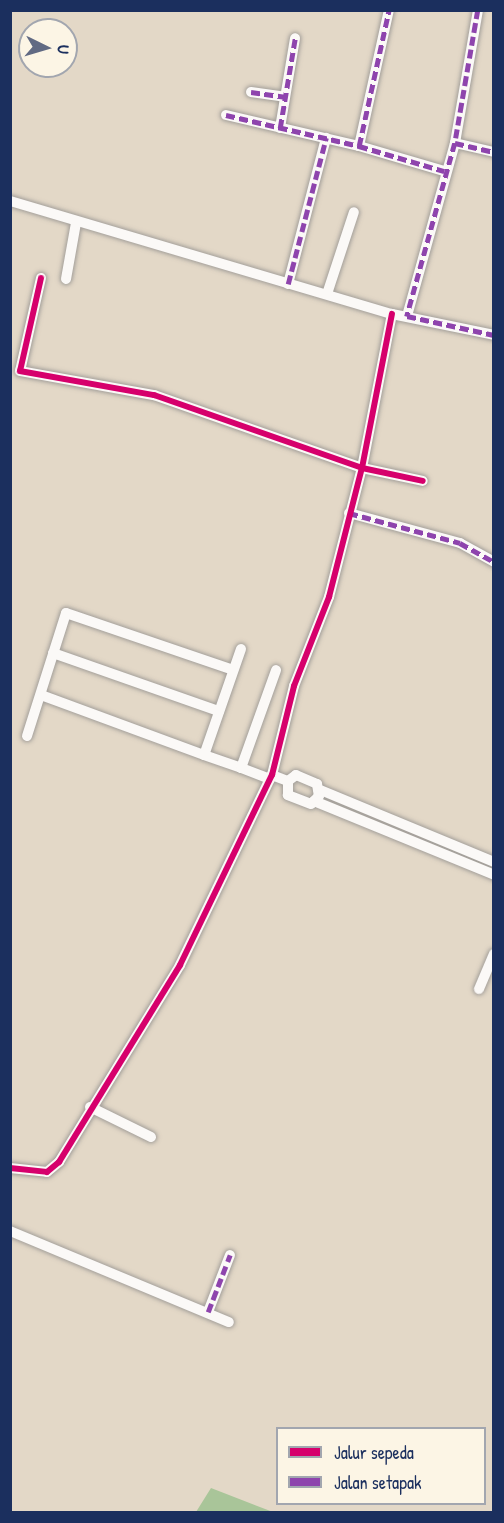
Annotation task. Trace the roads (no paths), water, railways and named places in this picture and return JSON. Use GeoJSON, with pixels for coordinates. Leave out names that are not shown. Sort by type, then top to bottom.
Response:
{"type":"FeatureCollection","features":[{"type":"Feature","properties":{"kind":"street"},"geometry":{"type":"LineString","coordinates":[[359,146],[389,10]]}},
{"type":"Feature","properties":{"kind":"street"},"geometry":{"type":"LineString","coordinates":[[407,316],[444,171],[455,142],[478,10]]}},
{"type":"Feature","properties":{"kind":"street"},"geometry":{"type":"LineString","coordinates":[[280,128],[295,38]]}},
{"type":"Feature","properties":{"kind":"street"},"geometry":{"type":"LineString","coordinates":[[251,92],[285,97]]}},
{"type":"Feature","properties":{"kind":"street"},"geometry":{"type":"LineString","coordinates":[[226,115],[359,146],[444,171]]}},
{"type":"Feature","properties":{"kind":"street"},"geometry":{"type":"LineString","coordinates":[[288,284],[326,138]]}},
{"type":"Feature","properties":{"kind":"street"},"geometry":{"type":"LineString","coordinates":[[455,142],[494,152]]}},
{"type":"Feature","properties":{"kind":"street"},"geometry":{"type":"LineString","coordinates":[[10,201],[76,223],[392,314],[494,334]]}},
{"type":"Feature","properties":{"kind":"street"},"geometry":{"type":"LineString","coordinates":[[327,294],[354,212]]}},
{"type":"Feature","properties":{"kind":"street"},"geometry":{"type":"LineString","coordinates":[[66,279],[76,223]]}},
{"type":"Feature","properties":{"kind":"street"},"geometry":{"type":"LineString","coordinates":[[41,278],[15,370],[173,401],[362,468],[423,481]]}},
{"type":"Feature","properties":{"kind":"street"},"geometry":{"type":"LineString","coordinates":[[10,1168],[46,1172],[55,1168],[90,1107],[180,965],[271,777],[294,686],[329,597],[362,468],[392,314]]}},
{"type":"Feature","properties":{"kind":"street"},"geometry":{"type":"LineString","coordinates":[[349,513],[460,543],[494,562]]}},
{"type":"Feature","properties":{"kind":"street"},"geometry":{"type":"LineString","coordinates":[[27,736],[66,613],[233,670]]}},
{"type":"Feature","properties":{"kind":"street"},"geometry":{"type":"LineString","coordinates":[[204,755],[241,649]]}},
{"type":"Feature","properties":{"kind":"street"},"geometry":{"type":"LineString","coordinates":[[53,652],[219,711]]}},
{"type":"Feature","properties":{"kind":"street"},"geometry":{"type":"LineString","coordinates":[[241,768],[276,670]]}},
{"type":"Feature","properties":{"kind":"street"},"geometry":{"type":"LineString","coordinates":[[41,695],[241,768],[288,781]]}},
{"type":"Feature","properties":{"kind":"street"},"geometry":{"type":"LineString","coordinates":[[288,781],[296,775],[317,784],[319,796],[314,801]]}},
{"type":"Feature","properties":{"kind":"street"},"geometry":{"type":"LineString","coordinates":[[288,781],[288,795],[314,801],[494,862]]}},
{"type":"Feature","properties":{"kind":"street"},"geometry":{"type":"LineString","coordinates":[[318,789],[433,843],[494,875]]}},
{"type":"Feature","properties":{"kind":"street"},"geometry":{"type":"LineString","coordinates":[[479,989],[494,954]]}},
{"type":"Feature","properties":{"kind":"street"},"geometry":{"type":"LineString","coordinates":[[90,1107],[151,1137]]}},
{"type":"Feature","properties":{"kind":"street"},"geometry":{"type":"LineString","coordinates":[[10,1231],[229,1322]]}},
{"type":"Feature","properties":{"kind":"street"},"geometry":{"type":"LineString","coordinates":[[208,1312],[230,1255]]}}]}
